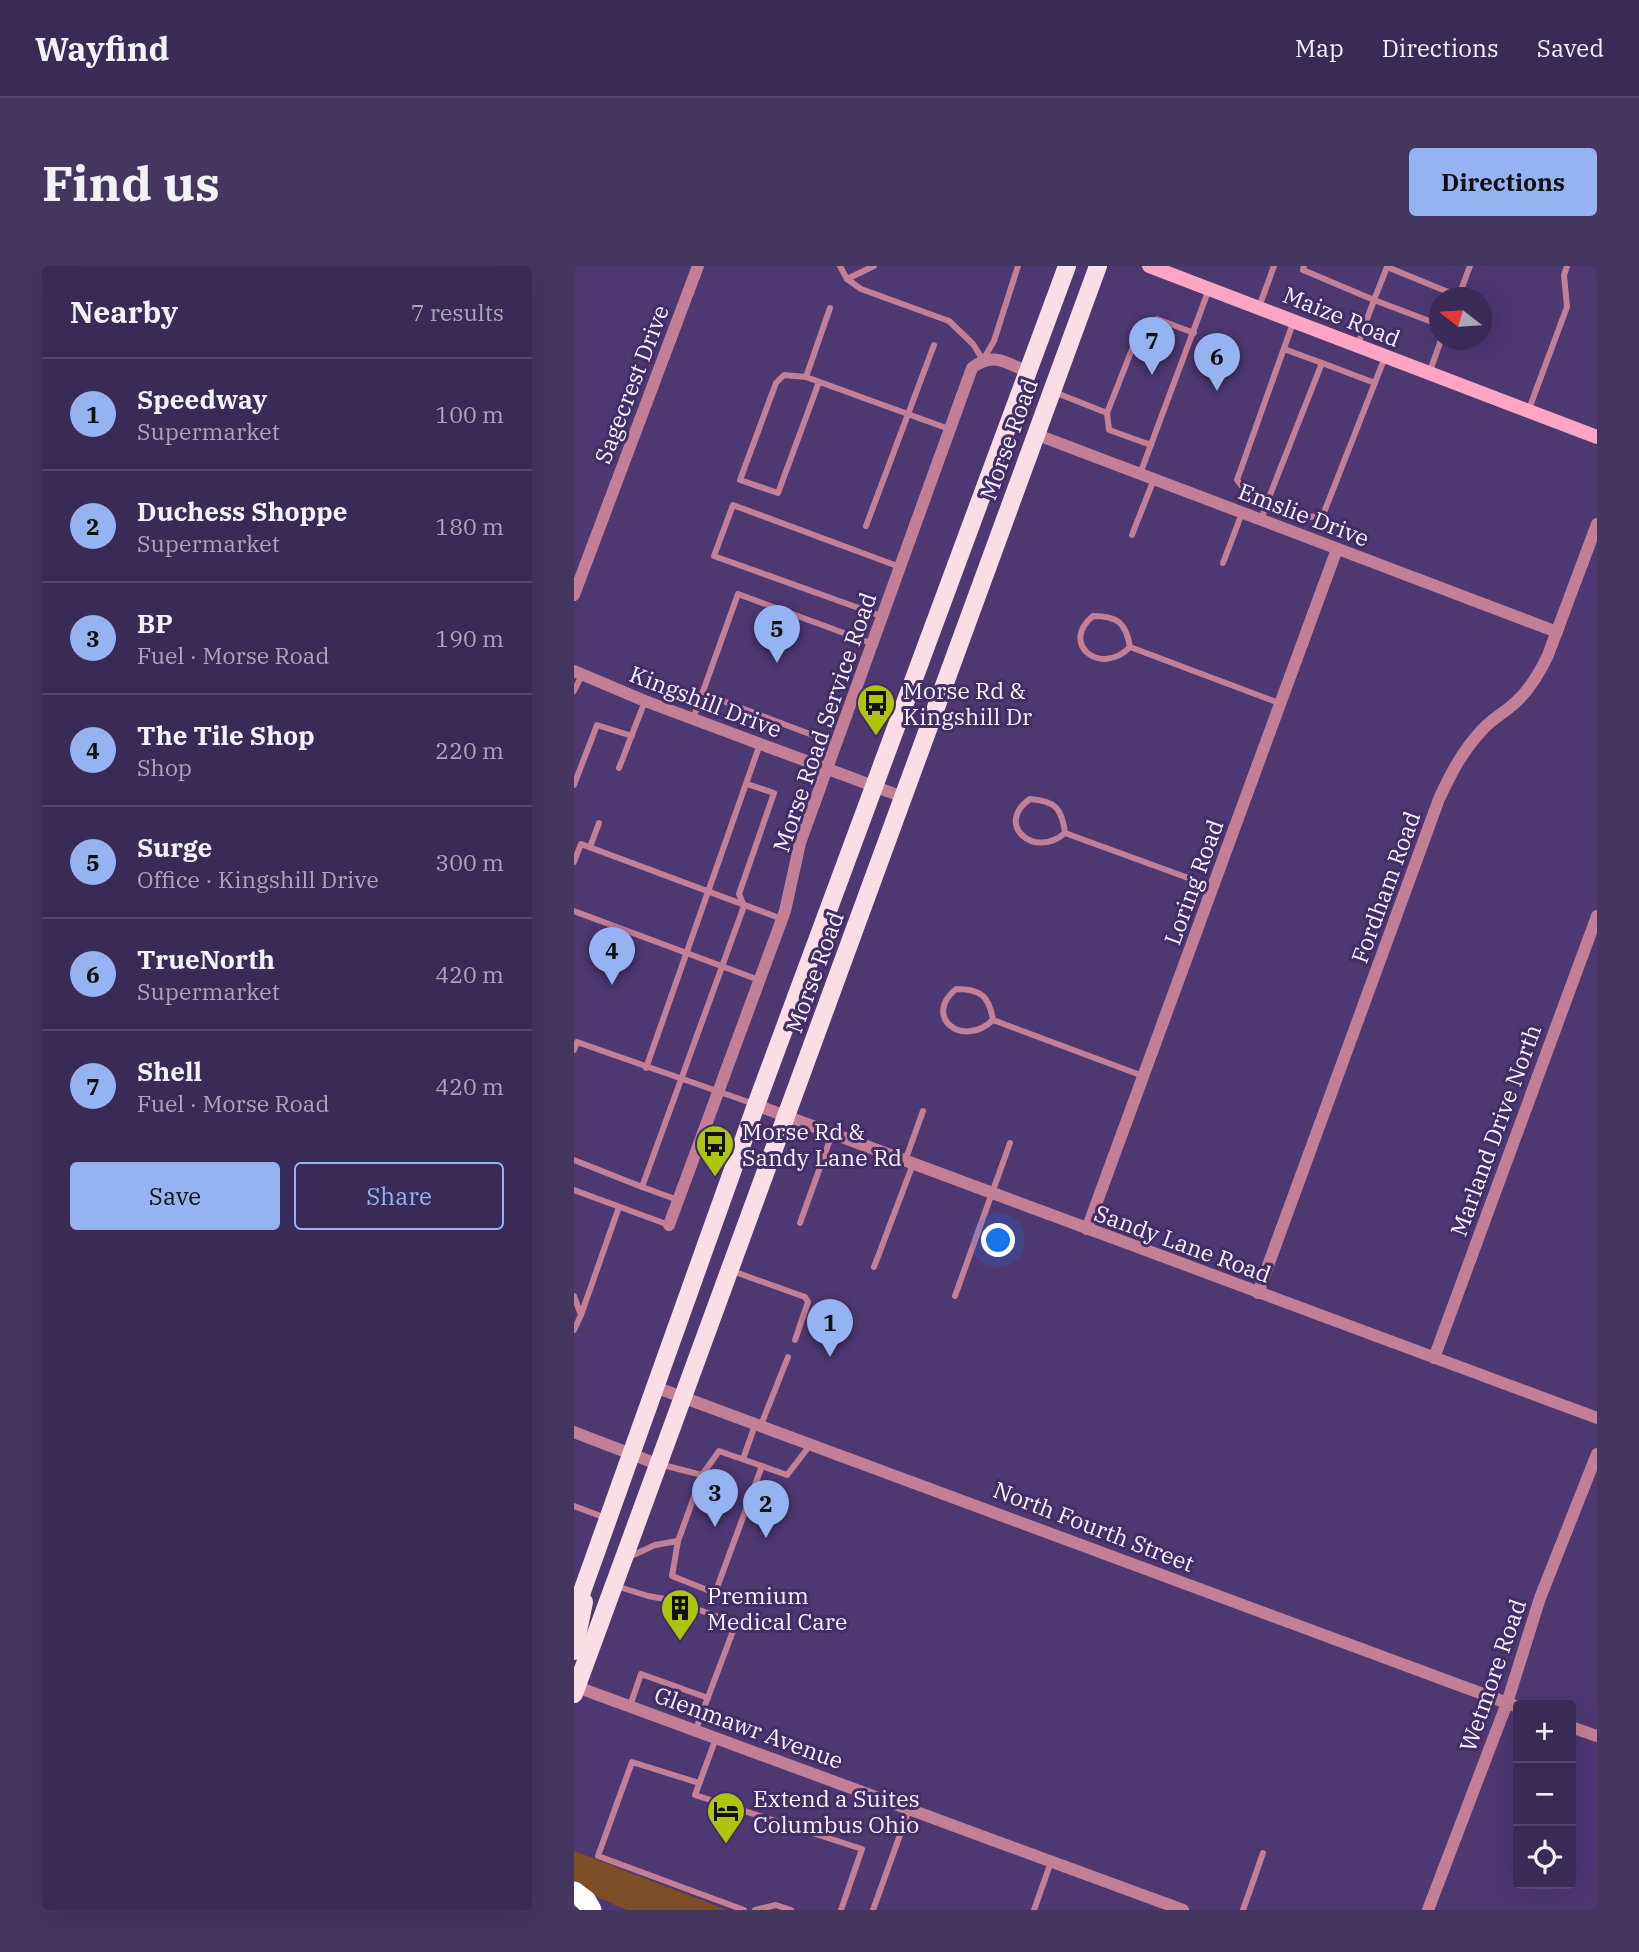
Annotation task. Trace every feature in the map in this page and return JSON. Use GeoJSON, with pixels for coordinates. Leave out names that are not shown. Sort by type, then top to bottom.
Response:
{"type":"FeatureCollection","features":[{"type":"Feature","properties":{"kind":"highway"},"geometry":{"type":"LineString","coordinates":[[574,1892],[586,1901],[589,1910]]}},
{"type":"Feature","properties":{"kind":"highway"},"geometry":{"type":"LineString","coordinates":[[574,1905],[589,1910]]}},
{"type":"Feature","properties":{"kind":"main road","name":"Morse Road"},"geometry":{"type":"LineString","coordinates":[[574,1614],[577,1595],[590,1571],[756,1105],[1067,266]]}},
{"type":"Feature","properties":{"kind":"main road","name":"Morse Road"},"geometry":{"type":"LineString","coordinates":[[575,1688],[1098,266]]}},
{"type":"Feature","properties":{"kind":"main road"},"geometry":{"type":"LineString","coordinates":[[574,1651],[590,1571]]}},
{"type":"Feature","properties":{"kind":"street","name":"Sagecrest Drive"},"geometry":{"type":"LineString","coordinates":[[574,595],[698,266]]}},
{"type":"Feature","properties":{"kind":"street","name":"Maize Road"},"geometry":{"type":"LineString","coordinates":[[1149,266],[1597,437]]}},
{"type":"Feature","properties":{"kind":"street"},"geometry":{"type":"LineString","coordinates":[[983,360],[999,359],[1027,372]]}},
{"type":"Feature","properties":{"kind":"street","name":"Morse Road Service Road"},"geometry":{"type":"LineString","coordinates":[[669,1225],[782,919],[800,843],[972,368],[983,360]]}},
{"type":"Feature","properties":{"kind":"street","name":"Emslie Drive"},"geometry":{"type":"LineString","coordinates":[[1035,434],[1557,632]]}},
{"type":"Feature","properties":{"kind":"street","name":"Fordham Road"},"geometry":{"type":"LineString","coordinates":[[1258,1293],[1451,771],[1485,726],[1530,687],[1548,655],[1597,524]]}},
{"type":"Feature","properties":{"kind":"street","name":"Loring Road"},"geometry":{"type":"LineString","coordinates":[[1087,1229],[1338,550]]}},
{"type":"Feature","properties":{"kind":"street","name":"Kingshill Drive"},"geometry":{"type":"LineString","coordinates":[[578,673],[645,701],[903,797]]}},
{"type":"Feature","properties":{"kind":"street","name":"Marland Drive North"},"geometry":{"type":"LineString","coordinates":[[1434,1358],[1597,916]]}},
{"type":"Feature","properties":{"kind":"street","name":"Sandy Lane Road"},"geometry":{"type":"LineString","coordinates":[[756,1105],[1597,1418]]}},
{"type":"Feature","properties":{"kind":"street","name":"North Fourth Street"},"geometry":{"type":"LineString","coordinates":[[655,1387],[1513,1705]]}},
{"type":"Feature","properties":{"kind":"street"},"geometry":{"type":"LineString","coordinates":[[574,1432],[657,1464]]}},
{"type":"Feature","properties":{"kind":"street","name":"Wetmore Road"},"geometry":{"type":"LineString","coordinates":[[1514,1700],[1540,1598],[1597,1454]]}},
{"type":"Feature","properties":{"kind":"street","name":"Glenmawr Avenue"},"geometry":{"type":"LineString","coordinates":[[575,1688],[717,1736],[1183,1910]]}},
{"type":"Feature","properties":{"kind":"street","name":"Wetmore Road"},"geometry":{"type":"LineString","coordinates":[[1428,1910],[1513,1705]]}},
{"type":"Feature","properties":{"kind":"street"},"geometry":{"type":"LineString","coordinates":[[1576,1729],[1597,1736]]}},
{"type":"Feature","properties":{"kind":"lane"},"geometry":{"type":"LineString","coordinates":[[840,266],[847,279],[861,289],[949,321],[973,344],[983,360],[994,341],[1018,266]]}},
{"type":"Feature","properties":{"kind":"lane"},"geometry":{"type":"LineString","coordinates":[[847,279],[874,266]]}},
{"type":"Feature","properties":{"kind":"lane"},"geometry":{"type":"LineString","coordinates":[[1258,307],[1274,266]]}},
{"type":"Feature","properties":{"kind":"lane"},"geometry":{"type":"LineString","coordinates":[[1304,266],[1303,270],[1429,321]]}},
{"type":"Feature","properties":{"kind":"lane"},"geometry":{"type":"LineString","coordinates":[[1462,287],[1470,266]]}},
{"type":"Feature","properties":{"kind":"lane"},"geometry":{"type":"LineString","coordinates":[[1529,411],[1567,307],[1564,275],[1567,266]]}},
{"type":"Feature","properties":{"kind":"lane"},"geometry":{"type":"LineString","coordinates":[[1357,346],[1387,267],[1434,287]]}},
{"type":"Feature","properties":{"kind":"lane"},"geometry":{"type":"LineString","coordinates":[[1140,474],[1209,289]]}},
{"type":"Feature","properties":{"kind":"lane"},"geometry":{"type":"LineString","coordinates":[[806,377],[830,308]]}},
{"type":"Feature","properties":{"kind":"lane"},"geometry":{"type":"LineString","coordinates":[[1151,445],[1110,430],[1107,413],[1140,329],[1157,319],[1194,332]]}},
{"type":"Feature","properties":{"kind":"lane"},"geometry":{"type":"LineString","coordinates":[[1294,321],[1237,480],[1244,489],[1268,500],[1311,517],[1323,515],[1385,357]]}},
{"type":"Feature","properties":{"kind":"lane"},"geometry":{"type":"LineString","coordinates":[[866,526],[934,345]]}},
{"type":"Feature","properties":{"kind":"lane"},"geometry":{"type":"LineString","coordinates":[[1284,349],[1375,383]]}},
{"type":"Feature","properties":{"kind":"lane"},"geometry":{"type":"LineString","coordinates":[[1429,374],[1437,350]]}},
{"type":"Feature","properties":{"kind":"lane"},"geometry":{"type":"LineString","coordinates":[[1261,520],[1322,362]]}},
{"type":"Feature","properties":{"kind":"lane"},"geometry":{"type":"LineString","coordinates":[[819,382],[778,493],[740,480],[776,383],[783,375],[806,377],[951,429]]}},
{"type":"Feature","properties":{"kind":"lane"},"geometry":{"type":"LineString","coordinates":[[1052,391],[1107,413]]}},
{"type":"Feature","properties":{"kind":"lane"},"geometry":{"type":"LineString","coordinates":[[1132,535],[1154,479]]}},
{"type":"Feature","properties":{"kind":"lane"},"geometry":{"type":"LineString","coordinates":[[883,616],[715,556],[733,505],[901,567]]}},
{"type":"Feature","properties":{"kind":"lane"},"geometry":{"type":"LineString","coordinates":[[1223,563],[1242,513]]}},
{"type":"Feature","properties":{"kind":"lane"},"geometry":{"type":"LineString","coordinates":[[693,719],[738,594],[873,644]]}},
{"type":"Feature","properties":{"kind":"lane"},"geometry":{"type":"LineString","coordinates":[[1093,616],[1118,620],[1128,634],[1130,647],[1122,656],[1110,660],[1097,659],[1085,652],[1080,643],[1081,631],[1093,616]]}},
{"type":"Feature","properties":{"kind":"lane"},"geometry":{"type":"LineString","coordinates":[[1130,647],[1281,704]]}},
{"type":"Feature","properties":{"kind":"lane"},"geometry":{"type":"LineString","coordinates":[[574,691],[578,673]]}},
{"type":"Feature","properties":{"kind":"lane"},"geometry":{"type":"LineString","coordinates":[[702,693],[836,744]]}},
{"type":"Feature","properties":{"kind":"lane"},"geometry":{"type":"LineString","coordinates":[[620,768],[645,701]]}},
{"type":"Feature","properties":{"kind":"lane"},"geometry":{"type":"LineString","coordinates":[[574,785],[597,725],[632,736]]}},
{"type":"Feature","properties":{"kind":"lane"},"geometry":{"type":"LineString","coordinates":[[646,1068],[760,744]]}},
{"type":"Feature","properties":{"kind":"lane"},"geometry":{"type":"LineString","coordinates":[[642,1187],[744,906],[739,894],[774,793],[747,783]]}},
{"type":"Feature","properties":{"kind":"lane"},"geometry":{"type":"LineString","coordinates":[[1030,799],[1055,805],[1064,819],[1065,833],[1056,841],[1044,844],[1031,842],[1020,834],[1016,825],[1017,813],[1030,799]]}},
{"type":"Feature","properties":{"kind":"lane"},"geometry":{"type":"LineString","coordinates":[[590,847],[600,823]]}},
{"type":"Feature","properties":{"kind":"lane"},"geometry":{"type":"LineString","coordinates":[[1065,833],[1213,887]]}},
{"type":"Feature","properties":{"kind":"lane"},"geometry":{"type":"LineString","coordinates":[[574,839],[581,844],[782,919]]}},
{"type":"Feature","properties":{"kind":"lane"},"geometry":{"type":"LineString","coordinates":[[574,862],[581,844]]}},
{"type":"Feature","properties":{"kind":"lane"},"geometry":{"type":"LineString","coordinates":[[574,911],[760,981]]}},
{"type":"Feature","properties":{"kind":"lane"},"geometry":{"type":"LineString","coordinates":[[956,989],[981,993],[991,1006],[993,1020],[985,1028],[960,1032],[948,1025],[943,1016],[944,1004],[956,989]]}},
{"type":"Feature","properties":{"kind":"lane"},"geometry":{"type":"LineString","coordinates":[[993,1020],[1143,1076]]}},
{"type":"Feature","properties":{"kind":"lane"},"geometry":{"type":"LineString","coordinates":[[574,1050],[577,1042],[756,1105]]}},
{"type":"Feature","properties":{"kind":"lane"},"geometry":{"type":"LineString","coordinates":[[874,1267],[909,1163],[923,1111]]}},
{"type":"Feature","properties":{"kind":"lane"},"geometry":{"type":"LineString","coordinates":[[800,1223],[832,1134]]}},
{"type":"Feature","properties":{"kind":"lane"},"geometry":{"type":"LineString","coordinates":[[955,1296],[1010,1143]]}},
{"type":"Feature","properties":{"kind":"lane"},"geometry":{"type":"LineString","coordinates":[[574,1160],[678,1200]]}},
{"type":"Feature","properties":{"kind":"lane"},"geometry":{"type":"LineString","coordinates":[[574,1190],[669,1225]]}},
{"type":"Feature","properties":{"kind":"lane"},"geometry":{"type":"LineString","coordinates":[[574,1330],[619,1207]]}},
{"type":"Feature","properties":{"kind":"lane"},"geometry":{"type":"LineString","coordinates":[[729,1270],[805,1297],[808,1302],[794,1340]]}},
{"type":"Feature","properties":{"kind":"lane"},"geometry":{"type":"LineString","coordinates":[[574,1296],[581,1315]]}},
{"type":"Feature","properties":{"kind":"lane"},"geometry":{"type":"LineString","coordinates":[[743,1459],[788,1357]]}},
{"type":"Feature","properties":{"kind":"lane"},"geometry":{"type":"LineString","coordinates":[[762,1466],[715,1593],[672,1576],[678,1541],[702,1475],[719,1451],[743,1459],[787,1475],[811,1444]]}},
{"type":"Feature","properties":{"kind":"lane"},"geometry":{"type":"LineString","coordinates":[[657,1464],[702,1475]]}},
{"type":"Feature","properties":{"kind":"lane"},"geometry":{"type":"LineString","coordinates":[[574,1506],[608,1519]]}},
{"type":"Feature","properties":{"kind":"lane"},"geometry":{"type":"LineString","coordinates":[[622,1560],[656,1545],[678,1541]]}},
{"type":"Feature","properties":{"kind":"lane"},"geometry":{"type":"LineString","coordinates":[[613,1585],[648,1597],[671,1600],[736,1623],[696,1729]]}},
{"type":"Feature","properties":{"kind":"lane"},"geometry":{"type":"LineString","coordinates":[[630,1706],[641,1674],[708,1698]]}},
{"type":"Feature","properties":{"kind":"lane"},"geometry":{"type":"LineString","coordinates":[[717,1736],[695,1795],[862,1849],[841,1910]]}},
{"type":"Feature","properties":{"kind":"lane"},"geometry":{"type":"LineString","coordinates":[[699,1783],[632,1762],[598,1856],[744,1910]]}},
{"type":"Feature","properties":{"kind":"lane"},"geometry":{"type":"LineString","coordinates":[[873,1910],[910,1808]]}},
{"type":"Feature","properties":{"kind":"lane"},"geometry":{"type":"LineString","coordinates":[[1243,1910],[1263,1853]]}},
{"type":"Feature","properties":{"kind":"lane"},"geometry":{"type":"LineString","coordinates":[[1034,1910],[1051,1861]]}},
{"type":"Feature","properties":{"kind":"lane"},"geometry":{"type":"LineString","coordinates":[[755,1910],[776,1905],[791,1910]]}},
{"type":"Feature","properties":{"kind":"shaded area"},"geometry":{"type":"Polygon","coordinates":[[[574,1851],[727,1910],[627,1910],[588,1893],[574,1880],[574,1851]]]}},
{"type":"Feature","properties":{"kind":"place","name":"Shell"},"geometry":{"type":"Point","coordinates":[1152,375]}},
{"type":"Feature","properties":{"kind":"place","name":"TrueNorth"},"geometry":{"type":"Point","coordinates":[1217,391]}},
{"type":"Feature","properties":{"kind":"place","name":"Surge"},"geometry":{"type":"Point","coordinates":[777,663]}},
{"type":"Feature","properties":{"kind":"place","name":"Morse Rd & Kingshill Dr"},"geometry":{"type":"Point","coordinates":[876,737]}},
{"type":"Feature","properties":{"kind":"place","name":"The Tile Shop"},"geometry":{"type":"Point","coordinates":[612,985]}},
{"type":"Feature","properties":{"kind":"place","name":"Morse Rd & Sandy Lane Rd"},"geometry":{"type":"Point","coordinates":[715,1178]}},
{"type":"Feature","properties":{"kind":"place","name":"Speedway"},"geometry":{"type":"Point","coordinates":[830,1357]}},
{"type":"Feature","properties":{"kind":"place","name":"BP"},"geometry":{"type":"Point","coordinates":[715,1527]}},
{"type":"Feature","properties":{"kind":"place","name":"Duchess Shoppe"},"geometry":{"type":"Point","coordinates":[766,1538]}},
{"type":"Feature","properties":{"kind":"place","name":"Premium Medical Care"},"geometry":{"type":"Point","coordinates":[680,1642]}},
{"type":"Feature","properties":{"kind":"place","name":"Extend a Suites Columbus Ohio"},"geometry":{"type":"Point","coordinates":[726,1845]}}]}
